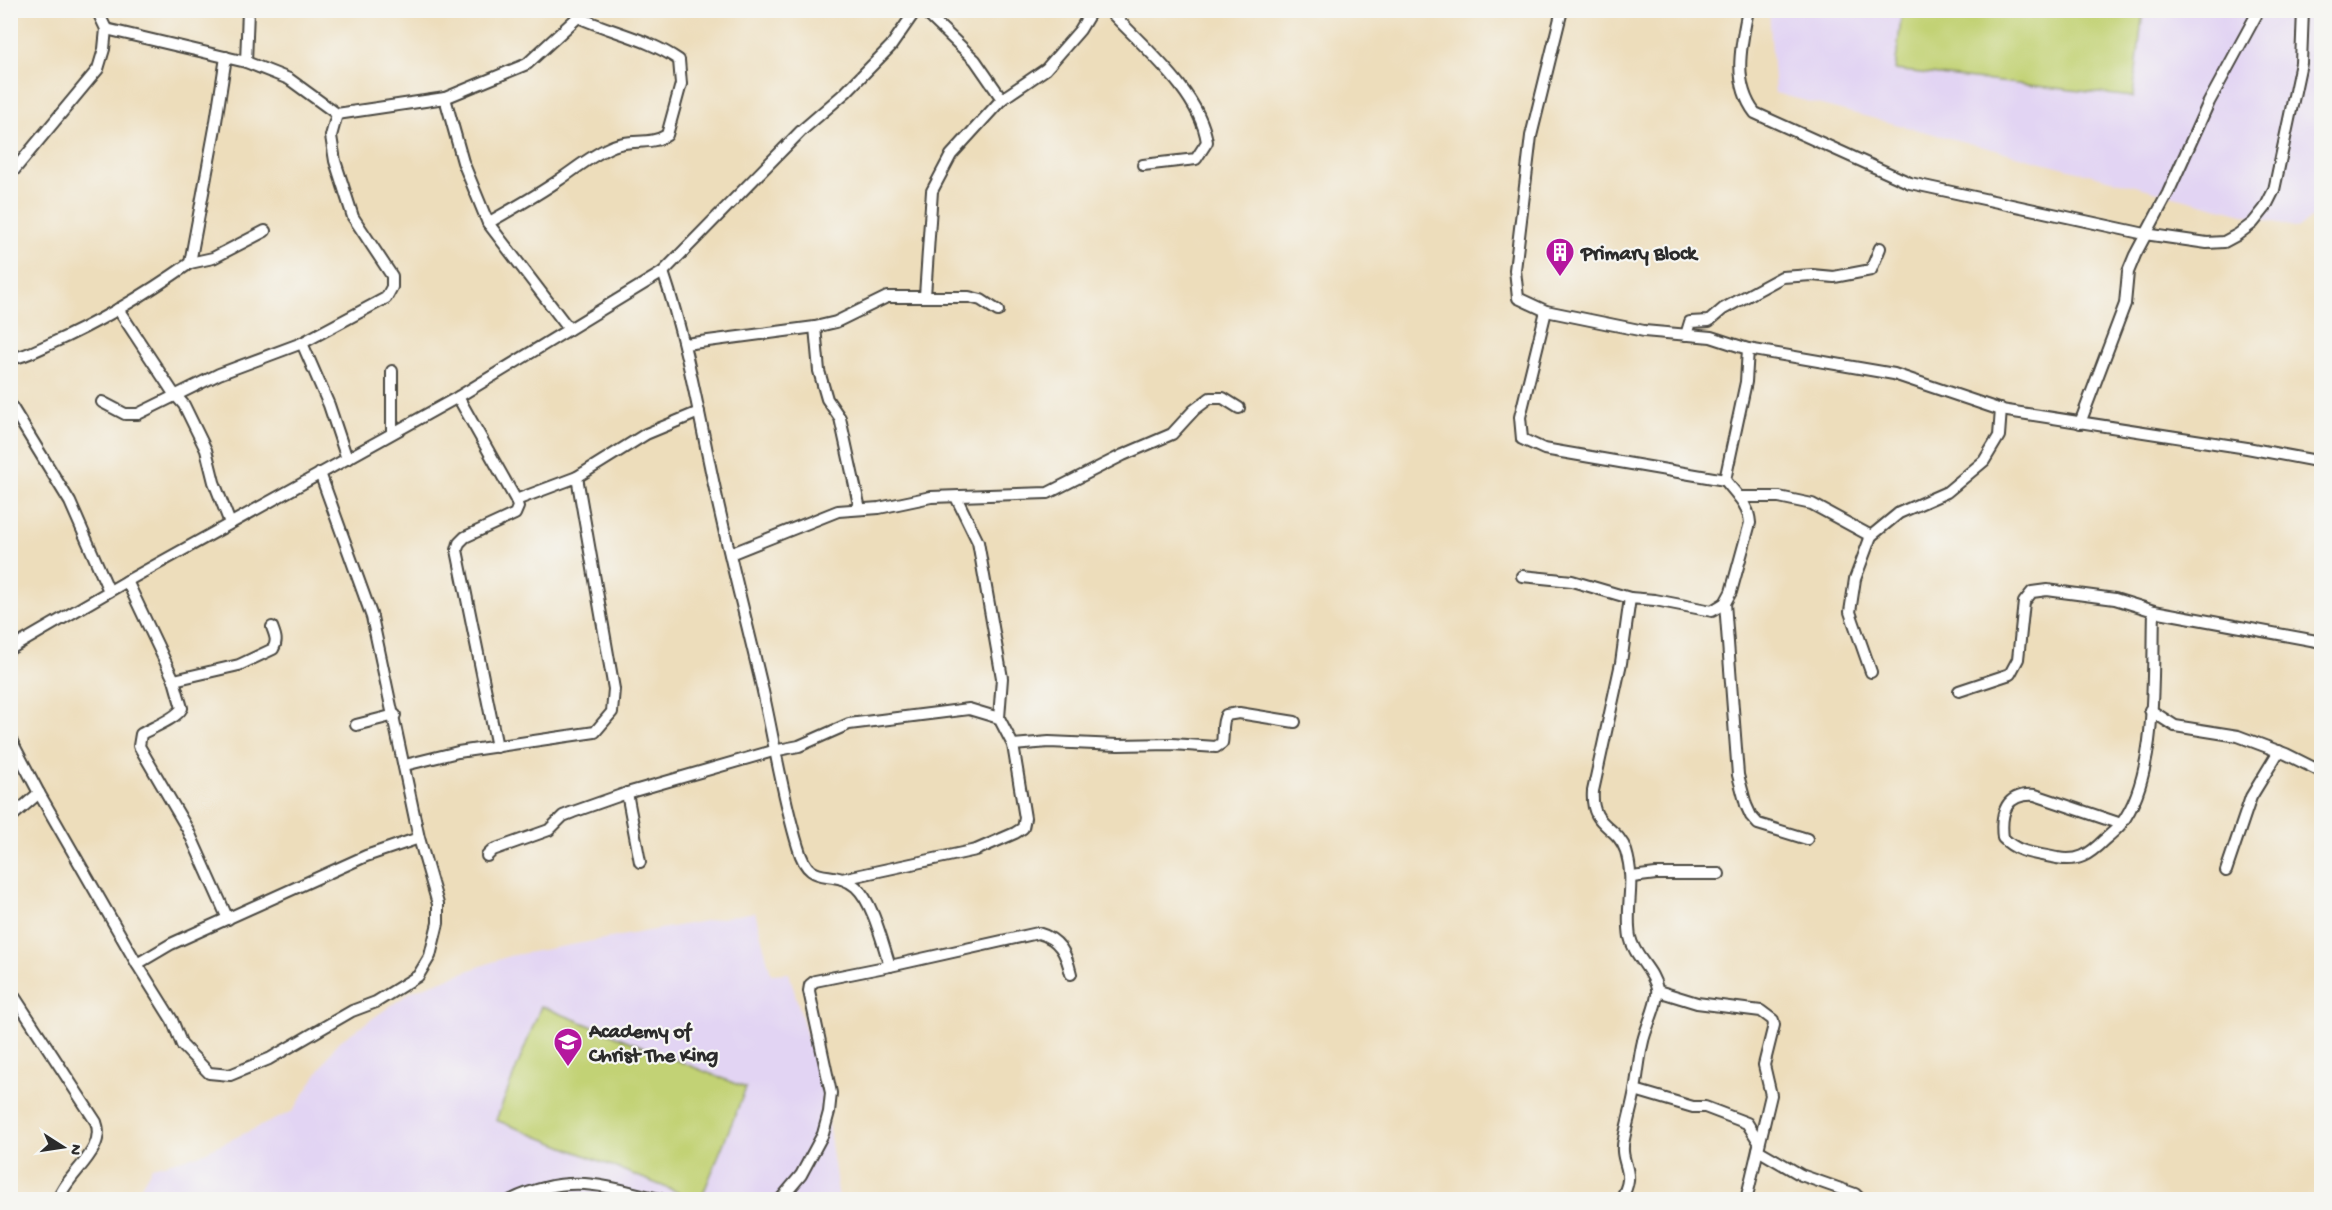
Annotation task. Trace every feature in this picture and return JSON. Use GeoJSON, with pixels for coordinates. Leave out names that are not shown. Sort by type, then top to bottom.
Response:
{"type":"FeatureCollection","features":[{"type":"Feature","properties":{"kind":"street"},"geometry":{"type":"LineString","coordinates":[[10,175],[98,69],[104,49],[106,29],[97,10]]}},
{"type":"Feature","properties":{"kind":"street"},"geometry":{"type":"LineString","coordinates":[[246,62],[248,10]]}},
{"type":"Feature","properties":{"kind":"street"},"geometry":{"type":"LineString","coordinates":[[13,643],[458,397],[663,272],[801,131],[846,92],[891,46],[916,10]]}},
{"type":"Feature","properties":{"kind":"street"},"geometry":{"type":"LineString","coordinates":[[923,10],[975,60],[1002,99]]}},
{"type":"Feature","properties":{"kind":"street"},"geometry":{"type":"LineString","coordinates":[[925,296],[932,191],[951,155],[1002,99],[1046,69],[1080,30],[1092,10]]}},
{"type":"Feature","properties":{"kind":"street"},"geometry":{"type":"LineString","coordinates":[[1109,10],[1177,82],[1205,126],[1207,142],[1196,159],[1143,165]]}},
{"type":"Feature","properties":{"kind":"street"},"geometry":{"type":"LineString","coordinates":[[1562,10],[1531,136],[1515,270],[1518,298],[1546,311],[1644,331],[1711,337],[1748,349],[1894,374],[2001,409],[2322,462]]}},
{"type":"Feature","properties":{"kind":"street"},"geometry":{"type":"LineString","coordinates":[[1748,10],[1741,57],[1741,87],[1746,101],[1755,113],[1910,183],[2145,234],[2207,243],[2224,242],[2253,223],[2265,208],[2274,190],[2296,88],[2302,52],[2304,10]]}},
{"type":"Feature","properties":{"kind":"street"},"geometry":{"type":"LineString","coordinates":[[2080,423],[2125,304],[2128,272],[2209,102],[2259,10]]}},
{"type":"Feature","properties":{"kind":"street"},"geometry":{"type":"LineString","coordinates":[[106,29],[246,62],[289,79],[337,114],[445,98],[527,64],[579,14],[598,26],[663,49],[679,60],[681,84],[667,135],[657,141],[624,142],[613,146],[579,165],[560,180],[488,224]]}},
{"type":"Feature","properties":{"kind":"street"},"geometry":{"type":"LineString","coordinates":[[190,262],[226,57]]}},
{"type":"Feature","properties":{"kind":"street"},"geometry":{"type":"LineString","coordinates":[[445,98],[463,162],[488,224],[569,329]]}},
{"type":"Feature","properties":{"kind":"street"},"geometry":{"type":"LineString","coordinates":[[102,402],[125,414],[138,414],[219,374],[303,343],[386,298],[392,286],[392,276],[353,217],[335,161],[331,136],[337,114]]}},
{"type":"Feature","properties":{"kind":"street"},"geometry":{"type":"LineString","coordinates":[[10,359],[19,358],[57,341],[144,295],[190,262],[213,258],[265,231]]}},
{"type":"Feature","properties":{"kind":"street"},"geometry":{"type":"LineString","coordinates":[[1686,335],[1690,322],[1709,321],[1723,309],[1782,277],[1812,275],[1834,277],[1871,270],[1880,248]]}},
{"type":"Feature","properties":{"kind":"street"},"geometry":{"type":"LineString","coordinates":[[663,272],[685,344],[730,554],[762,689],[773,751],[798,848],[805,866],[812,873],[842,879],[856,888],[867,903],[890,966]]}},
{"type":"Feature","properties":{"kind":"street"},"geometry":{"type":"LineString","coordinates":[[685,344],[815,327],[836,322],[887,297],[969,297],[981,300],[998,311]]}},
{"type":"Feature","properties":{"kind":"street"},"geometry":{"type":"LineString","coordinates":[[118,309],[184,405],[206,450],[214,482],[230,524]]}},
{"type":"Feature","properties":{"kind":"street"},"geometry":{"type":"LineString","coordinates":[[1546,311],[1520,417],[1522,438],[1544,449],[1725,480],[1749,514],[1750,523],[1741,561],[1725,603],[1738,775],[1746,805],[1758,824],[1807,839]]}},
{"type":"Feature","properties":{"kind":"street"},"geometry":{"type":"LineString","coordinates":[[815,327],[819,371],[827,399],[840,418],[860,509]]}},
{"type":"Feature","properties":{"kind":"street"},"geometry":{"type":"LineString","coordinates":[[303,343],[329,405],[346,459]]}},
{"type":"Feature","properties":{"kind":"street"},"geometry":{"type":"LineString","coordinates":[[1725,480],[1746,382],[1748,349]]}},
{"type":"Feature","properties":{"kind":"street"},"geometry":{"type":"LineString","coordinates":[[392,371],[392,433]]}},
{"type":"Feature","properties":{"kind":"street"},"geometry":{"type":"LineString","coordinates":[[458,397],[518,507],[515,514],[465,537],[459,543],[457,550],[497,747]]}},
{"type":"Feature","properties":{"kind":"street"},"geometry":{"type":"LineString","coordinates":[[730,554],[838,512],[879,508],[931,497],[1048,493],[1080,479],[1123,455],[1172,434],[1194,410],[1210,398],[1223,398],[1239,408]]}},
{"type":"Feature","properties":{"kind":"street"},"geometry":{"type":"LineString","coordinates":[[10,404],[70,502],[109,591]]}},
{"type":"Feature","properties":{"kind":"street"},"geometry":{"type":"LineString","coordinates":[[1871,672],[1850,612],[1855,579],[1871,536],[1899,513],[1947,492],[1984,461],[1999,436],[2001,409]]}},
{"type":"Feature","properties":{"kind":"street"},"geometry":{"type":"LineString","coordinates":[[516,500],[577,477],[646,434],[699,412]]}},
{"type":"Feature","properties":{"kind":"street"},"geometry":{"type":"LineString","coordinates":[[10,738],[137,964],[172,1020],[182,1045],[209,1073],[230,1075],[269,1059],[352,1011],[376,1002],[418,976],[430,956],[438,923],[438,904],[419,838],[372,617],[320,473]]}},
{"type":"Feature","properties":{"kind":"street"},"geometry":{"type":"LineString","coordinates":[[405,765],[458,752],[595,732],[612,712],[614,688],[577,477]]}},
{"type":"Feature","properties":{"kind":"street"},"geometry":{"type":"LineString","coordinates":[[842,879],[976,850],[1023,828],[1025,818],[1013,745],[999,718],[1002,678],[978,542],[956,497]]}},
{"type":"Feature","properties":{"kind":"street"},"geometry":{"type":"LineString","coordinates":[[1739,497],[1779,497],[1812,504],[1871,536]]}},
{"type":"Feature","properties":{"kind":"street"},"geometry":{"type":"LineString","coordinates":[[1522,576],[1572,581],[1630,598],[1655,600],[1712,612],[1725,603]]}},
{"type":"Feature","properties":{"kind":"street"},"geometry":{"type":"LineString","coordinates":[[127,581],[174,680],[182,708],[178,715],[160,722],[141,734],[140,746],[188,830],[228,919]]}},
{"type":"Feature","properties":{"kind":"street"},"geometry":{"type":"LineString","coordinates":[[1959,691],[2010,674],[2018,659],[2024,602],[2032,592],[2047,590],[2115,598],[2154,611],[2322,642]]}},
{"type":"Feature","properties":{"kind":"street"},"geometry":{"type":"LineString","coordinates":[[1620,1200],[1629,1180],[1623,1143],[1643,1039],[1658,991],[1656,982],[1634,950],[1630,939],[1629,906],[1632,877],[1623,844],[1601,822],[1594,812],[1592,801],[1621,663],[1630,598]]}},
{"type":"Feature","properties":{"kind":"street"},"geometry":{"type":"LineString","coordinates":[[2121,824],[2036,795],[2021,794],[2009,802],[2001,823],[2003,838],[2014,849],[2069,861],[2092,853],[2121,824],[2136,795],[2146,766],[2154,611]]}},
{"type":"Feature","properties":{"kind":"street"},"geometry":{"type":"LineString","coordinates":[[174,680],[239,666],[273,649],[276,639],[272,627]]}},
{"type":"Feature","properties":{"kind":"street"},"geometry":{"type":"LineString","coordinates":[[487,856],[493,850],[549,830],[563,816],[627,793],[773,751],[799,746],[849,724],[969,709],[999,718]]}},
{"type":"Feature","properties":{"kind":"street"},"geometry":{"type":"LineString","coordinates":[[2150,710],[2175,726],[2238,736],[2279,751],[2322,772]]}},
{"type":"Feature","properties":{"kind":"street"},"geometry":{"type":"LineString","coordinates":[[1013,745],[1048,742],[1216,747],[1222,743],[1224,734],[1222,722],[1226,715],[1239,713],[1295,722]]}},
{"type":"Feature","properties":{"kind":"street"},"geometry":{"type":"LineString","coordinates":[[356,725],[394,715]]}},
{"type":"Feature","properties":{"kind":"street"},"geometry":{"type":"LineString","coordinates":[[2226,871],[2251,797],[2279,751]]}},
{"type":"Feature","properties":{"kind":"street"},"geometry":{"type":"LineString","coordinates":[[10,818],[39,793]]}},
{"type":"Feature","properties":{"kind":"street"},"geometry":{"type":"LineString","coordinates":[[627,793],[640,862]]}},
{"type":"Feature","properties":{"kind":"street"},"geometry":{"type":"LineString","coordinates":[[137,964],[171,944],[366,856],[419,838]]}},
{"type":"Feature","properties":{"kind":"street"},"geometry":{"type":"LineString","coordinates":[[1632,877],[1656,874],[1719,874]]}},
{"type":"Feature","properties":{"kind":"street"},"geometry":{"type":"LineString","coordinates":[[780,1200],[801,1175],[823,1134],[829,1112],[831,1093],[808,991],[815,981],[1038,933],[1056,941],[1062,948],[1071,974]]}},
{"type":"Feature","properties":{"kind":"street"},"geometry":{"type":"LineString","coordinates":[[10,990],[96,1122],[99,1131],[95,1146],[62,1190],[58,1200]]}},
{"type":"Feature","properties":{"kind":"street"},"geometry":{"type":"LineString","coordinates":[[1658,991],[1698,1003],[1761,1011],[1773,1020],[1764,1065],[1771,1095],[1746,1200]]}},
{"type":"Feature","properties":{"kind":"street"},"geometry":{"type":"LineString","coordinates":[[1635,1090],[1694,1107],[1705,1107],[1747,1123],[1758,1146],[1801,1175],[1855,1194],[1861,1200]]}},
{"type":"Feature","properties":{"kind":"street"},"geometry":{"type":"LineString","coordinates":[[510,1200],[551,1186],[573,1182],[663,1200]]}},
{"type":"Feature","properties":{"kind":"shaded area"},"geometry":{"type":"Polygon","coordinates":[[[1769,11],[2321,11],[2321,211],[2298,228],[1775,93],[1769,11]]]}},
{"type":"Feature","properties":{"kind":"shaded area","name":"Academy of Christ The King"},"geometry":{"type":"Polygon","coordinates":[[[755,912],[771,974],[789,973],[824,1094],[839,1199],[133,1200],[152,1167],[198,1155],[293,1111],[337,1043],[412,991],[509,956],[755,912]]]}},
{"type":"Feature","properties":{"kind":"green space"},"geometry":{"type":"Polygon","coordinates":[[[1902,11],[2143,11],[2133,97],[1895,70],[1902,11]]]}},
{"type":"Feature","properties":{"kind":"green space"},"geometry":{"type":"Polygon","coordinates":[[[541,1006],[746,1088],[701,1199],[695,1199],[496,1120],[541,1006]]]}},
{"type":"Feature","properties":{"kind":"place","name":"Primary Block"},"geometry":{"type":"Point","coordinates":[1560,278]}},
{"type":"Feature","properties":{"kind":"place","name":"Academy of Christ The King"},"geometry":{"type":"Point","coordinates":[568,1068]}}]}
